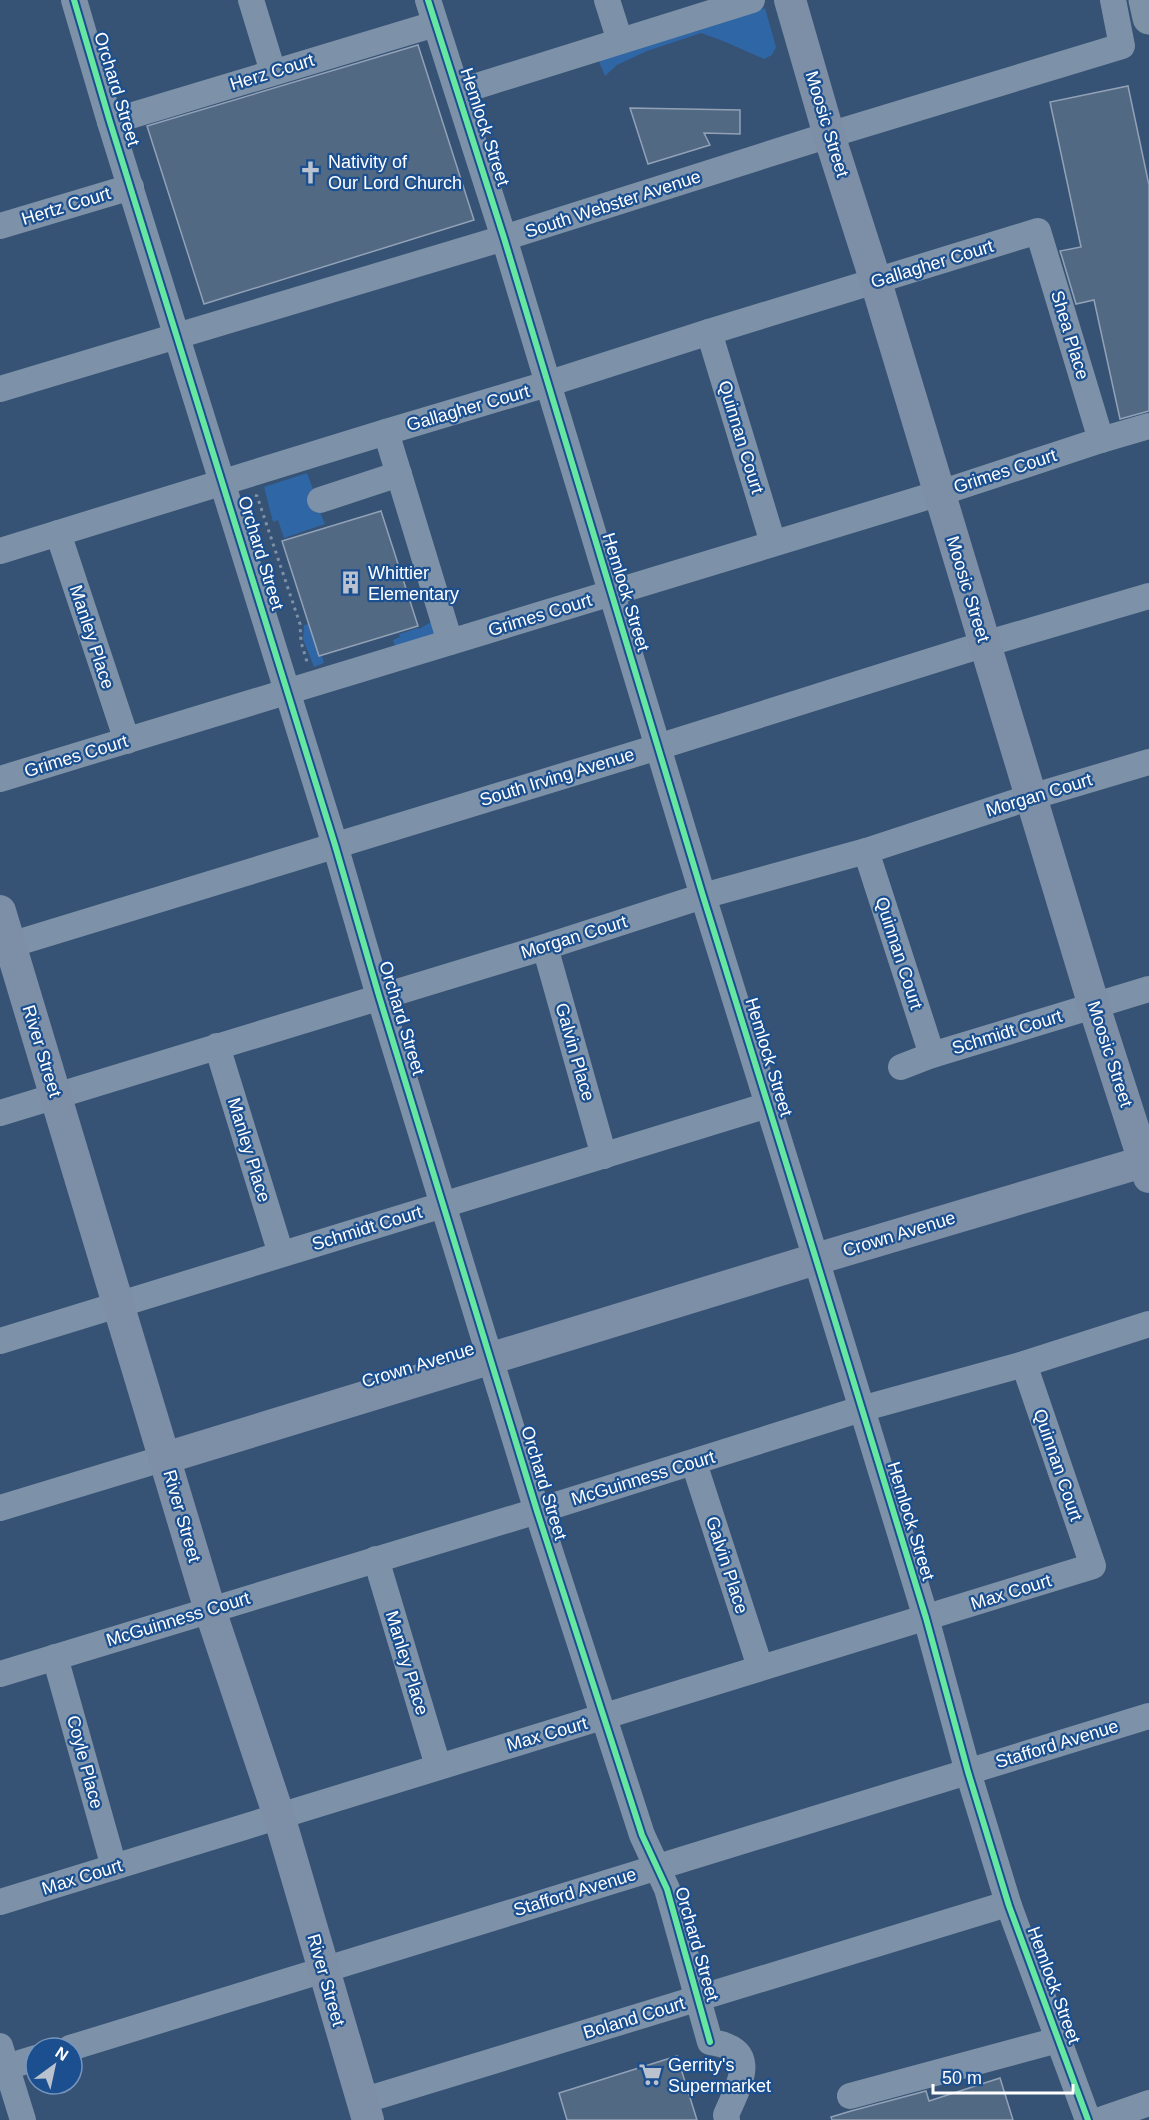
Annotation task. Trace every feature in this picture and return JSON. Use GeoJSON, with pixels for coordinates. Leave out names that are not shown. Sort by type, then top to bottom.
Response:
{"type":"FeatureCollection","features":[{"type":"Feature","properties":{"kind":"highway"},"geometry":{"type":"LineString","coordinates":[[1145,0],[1149,18]]}},
{"type":"Feature","properties":{"kind":"main road","name":"Moosic Street"},"geometry":{"type":"LineString","coordinates":[[790,0],[1094,1006],[1148,1166]]}},
{"type":"Feature","properties":{"kind":"main road","name":"River Street"},"geometry":{"type":"LineString","coordinates":[[0,911],[5,946],[56,1096],[210,1610],[279,1816],[365,2111]]}},
{"type":"Feature","properties":{"kind":"main road","name":"Crown Avenue"},"geometry":{"type":"LineString","coordinates":[[165,1458],[816,1259],[1148,1166]]}},
{"type":"Feature","properties":{"kind":"street","name":"Orchard Street"},"geometry":{"type":"LineString","coordinates":[[74,0],[335,845],[490,1359],[603,1718],[642,1835],[667,1889],[710,2042],[722,2043],[732,2048],[740,2056],[744,2069],[726,2117]]}},
{"type":"Feature","properties":{"kind":"street"},"geometry":{"type":"LineString","coordinates":[[251,0],[273,72]]}},
{"type":"Feature","properties":{"kind":"street"},"geometry":{"type":"LineString","coordinates":[[607,0],[620,41]]}},
{"type":"Feature","properties":{"kind":"street"},"geometry":{"type":"LineString","coordinates":[[458,92],[752,0]]}},
{"type":"Feature","properties":{"kind":"street","name":"South Webster Avenue"},"geometry":{"type":"LineString","coordinates":[[0,389],[504,238],[1122,46],[1113,0]]}},
{"type":"Feature","properties":{"kind":"street","name":"Herz Court"},"geometry":{"type":"LineString","coordinates":[[110,122],[273,72],[432,12]]}},
{"type":"Feature","properties":{"kind":"street","name":"Hemlock Street"},"geometry":{"type":"LineString","coordinates":[[432,12],[504,238],[703,896],[926,1618],[968,1772],[1009,1906],[1088,2120]]}},
{"type":"Feature","properties":{"kind":"street","name":"Hertz Court"},"geometry":{"type":"LineString","coordinates":[[0,226],[131,187]]}},
{"type":"Feature","properties":{"kind":"street","name":"Gallagher Court"},"geometry":{"type":"LineString","coordinates":[[0,551],[1038,231]]}},
{"type":"Feature","properties":{"kind":"street","name":"Shea Place"},"geometry":{"type":"LineString","coordinates":[[1038,231],[1101,440]]}},
{"type":"Feature","properties":{"kind":"street","name":"Quinnan Court"},"geometry":{"type":"LineString","coordinates":[[710,332],[773,543]]}},
{"type":"Feature","properties":{"kind":"street","name":"Grimes Court"},"geometry":{"type":"LineString","coordinates":[[0,779],[939,493],[1149,426]]}},
{"type":"Feature","properties":{"kind":"street"},"geometry":{"type":"LineString","coordinates":[[386,432],[450,642]]}},
{"type":"Feature","properties":{"kind":"street"},"geometry":{"type":"LineString","coordinates":[[320,500],[399,474]]}},
{"type":"Feature","properties":{"kind":"street","name":"Manley Place"},"geometry":{"type":"LineString","coordinates":[[58,533],[127,741]]}},
{"type":"Feature","properties":{"kind":"street","name":"South Irving Avenue"},"geometry":{"type":"LineString","coordinates":[[5,946],[658,747],[985,644],[1149,596]]}},
{"type":"Feature","properties":{"kind":"street","name":"Morgan Court"},"geometry":{"type":"LineString","coordinates":[[0,1113],[545,947],[703,896],[866,851],[1031,797],[1149,762]]}},
{"type":"Feature","properties":{"kind":"street","name":"Quinnan Court"},"geometry":{"type":"LineString","coordinates":[[866,851],[932,1055]]}},
{"type":"Feature","properties":{"kind":"street","name":"Galvin Place"},"geometry":{"type":"LineString","coordinates":[[545,947],[604,1156]]}},
{"type":"Feature","properties":{"kind":"street","name":"Schmidt Court"},"geometry":{"type":"LineString","coordinates":[[901,1067],[932,1055],[1149,989]]}},
{"type":"Feature","properties":{"kind":"street","name":"Manley Place"},"geometry":{"type":"LineString","coordinates":[[217,1046],[281,1254]]}},
{"type":"Feature","properties":{"kind":"street","name":"Schmidt Court"},"geometry":{"type":"LineString","coordinates":[[0,1341],[768,1105]]}},
{"type":"Feature","properties":{"kind":"street","name":"McGuinness Court"},"geometry":{"type":"LineString","coordinates":[[0,1674],[537,1511],[861,1409],[1024,1364],[1149,1324]]}},
{"type":"Feature","properties":{"kind":"street","name":"Quinnan Court"},"geometry":{"type":"LineString","coordinates":[[1024,1364],[1093,1566]]}},
{"type":"Feature","properties":{"kind":"street","name":"Crown Avenue"},"geometry":{"type":"LineString","coordinates":[[0,1508],[165,1458]]}},
{"type":"Feature","properties":{"kind":"street","name":"Galvin Place"},"geometry":{"type":"LineString","coordinates":[[694,1462],[760,1667]]}},
{"type":"Feature","properties":{"kind":"street","name":"Manley Place"},"geometry":{"type":"LineString","coordinates":[[376,1559],[438,1766]]}},
{"type":"Feature","properties":{"kind":"street","name":"Max Court"},"geometry":{"type":"LineString","coordinates":[[0,1902],[1093,1566]]}},
{"type":"Feature","properties":{"kind":"street","name":"Coyle Place"},"geometry":{"type":"LineString","coordinates":[[56,1657],[114,1867]]}},
{"type":"Feature","properties":{"kind":"street","name":"Stafford Avenue"},"geometry":{"type":"LineString","coordinates":[[84,2044],[1149,1716]]}},
{"type":"Feature","properties":{"kind":"street","name":"Boland Court"},"geometry":{"type":"LineString","coordinates":[[365,2111],[697,1999],[997,1907],[1009,1906]]}},
{"type":"Feature","properties":{"kind":"street"},"geometry":{"type":"LineString","coordinates":[[850,2096],[1058,2040]]}},
{"type":"Feature","properties":{"kind":"street"},"geometry":{"type":"LineString","coordinates":[[23,2120],[2,2061],[24,2059]]}},
{"type":"Feature","properties":{"kind":"street"},"geometry":{"type":"LineString","coordinates":[[1100,2120],[1149,2103]]}},
{"type":"Feature","properties":{"kind":"path"},"geometry":{"type":"LineString","coordinates":[[249,475],[252,494],[257,496],[300,624],[301,642],[308,663]]}},
{"type":"Feature","properties":{"kind":"shaded area"},"geometry":{"type":"Polygon","coordinates":[[[765,8],[776,47],[772,55],[764,59],[701,33],[647,51],[617,65],[605,76],[598,59],[765,8]]]}},
{"type":"Feature","properties":{"kind":"shaded area"},"geometry":{"type":"Polygon","coordinates":[[[307,473],[313,489],[308,494],[314,512],[320,512],[325,524],[284,538],[278,520],[273,522],[264,487],[307,473]]]}},
{"type":"Feature","properties":{"kind":"shaded area"},"geometry":{"type":"Polygon","coordinates":[[[438,618],[439,634],[396,650],[393,640],[400,637],[399,634],[419,629],[438,618]]]}},
{"type":"Feature","properties":{"kind":"shaded area"},"geometry":{"type":"Polygon","coordinates":[[[308,624],[319,656],[322,656],[324,663],[314,667],[303,639],[304,625],[308,624]]]}},
{"type":"Feature","properties":{"kind":"building","name":"Nativity of Our Lord Church"},"geometry":{"type":"Polygon","coordinates":[[[418,45],[474,220],[204,304],[147,126],[418,45]]]}},
{"type":"Feature","properties":{"kind":"building"},"geometry":{"type":"Polygon","coordinates":[[[1128,86],[1149,185],[1149,411],[1120,419],[1094,300],[1076,304],[1060,251],[1081,247],[1050,102],[1128,86]]]}},
{"type":"Feature","properties":{"kind":"building"},"geometry":{"type":"Polygon","coordinates":[[[630,108],[740,110],[740,134],[704,133],[710,145],[648,164],[630,108]]]}},
{"type":"Feature","properties":{"kind":"building","name":"Whittier Elementary"},"geometry":{"type":"Polygon","coordinates":[[[381,511],[418,626],[319,656],[282,541],[381,511]]]}},
{"type":"Feature","properties":{"kind":"building","name":"Gerrity's Supermarket"},"geometry":{"type":"Polygon","coordinates":[[[677,2056],[697,2120],[567,2120],[559,2093],[677,2056]]]}},
{"type":"Feature","properties":{"kind":"building"},"geometry":{"type":"Polygon","coordinates":[[[1000,2078],[1013,2120],[832,2120],[831,2117],[926,2091],[929,2101],[1000,2078]]]}},
{"type":"Feature","properties":{"kind":"cycle path"},"geometry":{"type":"LineString","coordinates":[[74,0],[335,845],[537,1511],[642,1835],[667,1889],[710,2042]]}},
{"type":"Feature","properties":{"kind":"cycle path"},"geometry":{"type":"LineString","coordinates":[[428,0],[504,238],[703,896],[926,1618],[968,1772],[1009,1906],[1088,2120]]}},
{"type":"Feature","properties":{"kind":"place","name":"Nativity of Our Lord Church"},"geometry":{"type":"Point","coordinates":[310,172]}},
{"type":"Feature","properties":{"kind":"place","name":"Whittier Elementary"},"geometry":{"type":"Point","coordinates":[350,583]}},
{"type":"Feature","properties":{"kind":"place","name":"Gerrity's Supermarket"},"geometry":{"type":"Point","coordinates":[650,2075]}}]}
